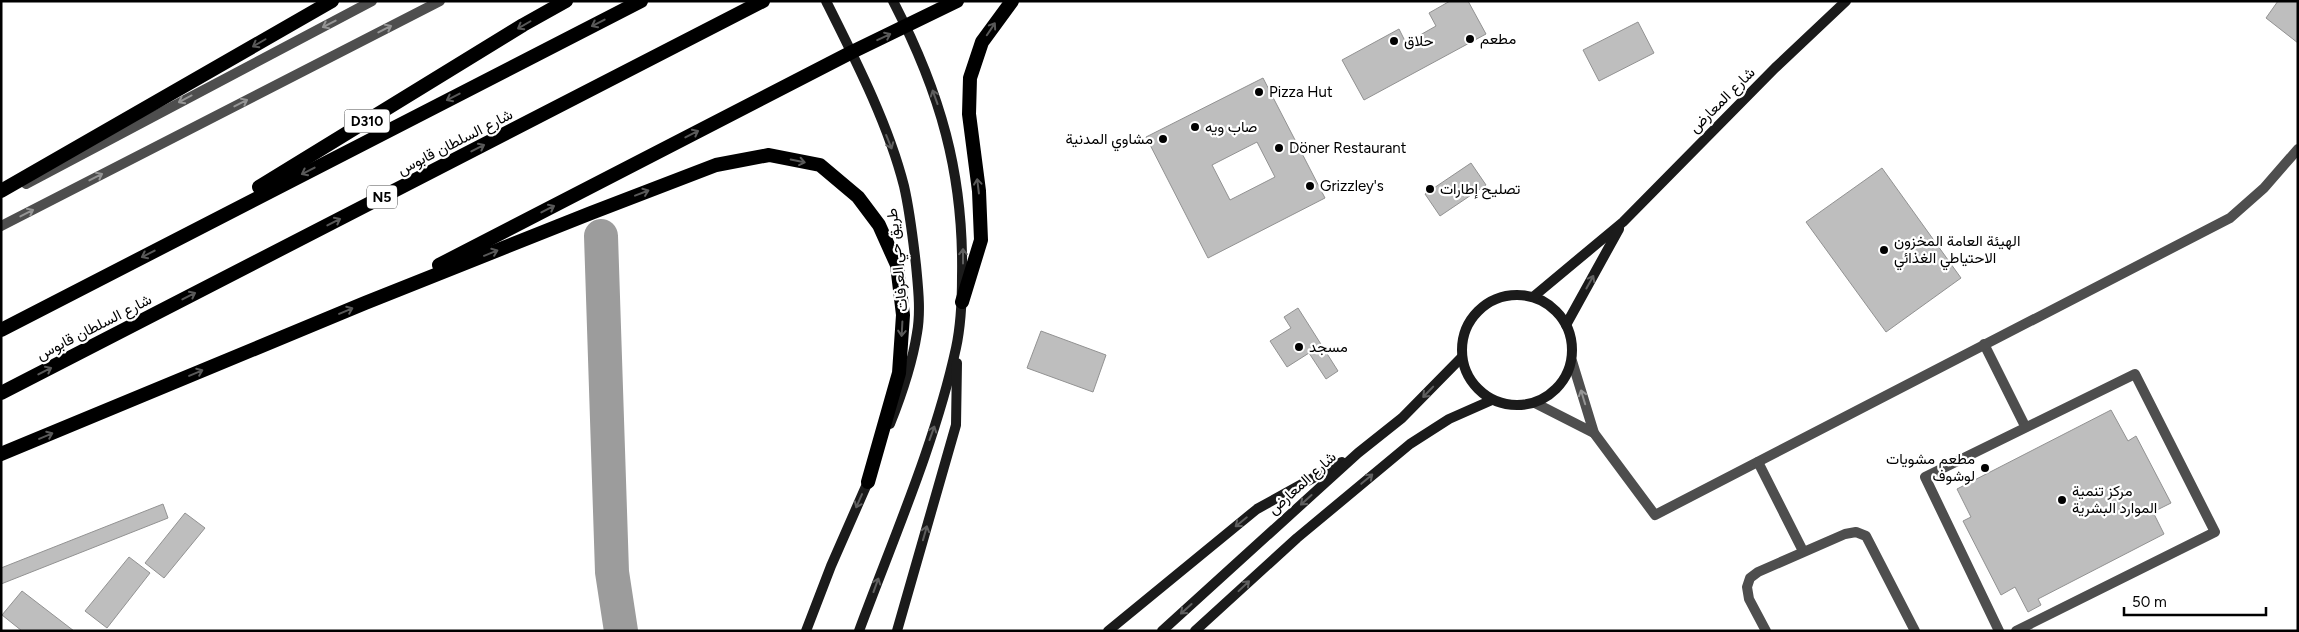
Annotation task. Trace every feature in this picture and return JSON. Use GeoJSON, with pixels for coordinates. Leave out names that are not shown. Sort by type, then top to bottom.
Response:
{"type":"FeatureCollection","features":[{"type":"Feature","properties":{"kind":"highway"},"geometry":{"type":"LineString","coordinates":[[1,191],[37,174],[332,1]]}},
{"type":"Feature","properties":{"kind":"highway","name":"D310"},"geometry":{"type":"LineString","coordinates":[[168,243],[523,25],[566,1]]}},
{"type":"Feature","properties":{"kind":"highway"},"geometry":{"type":"LineString","coordinates":[[1,330],[641,1]]}},
{"type":"Feature","properties":{"kind":"highway","name":"شارع السلطان قابوس"},"geometry":{"type":"LineString","coordinates":[[1,393],[756,5],[768,1]]}},
{"type":"Feature","properties":{"kind":"highway"},"geometry":{"type":"LineString","coordinates":[[365,303],[852,52],[957,1]]}},
{"type":"Feature","properties":{"kind":"highway"},"geometry":{"type":"LineString","coordinates":[[962,302],[981,240],[979,191],[969,114],[970,78],[982,42],[1012,1]]}},
{"type":"Feature","properties":{"kind":"highway"},"geometry":{"type":"LineString","coordinates":[[1,454],[365,303],[716,165],[769,155],[820,165],[858,197],[880,225],[897,265],[903,315],[899,373],[868,482]]}},
{"type":"Feature","properties":{"kind":"main road","name":"طريق حي العرفات"},"geometry":{"type":"LineString","coordinates":[[806,631],[831,566],[868,482],[909,376],[918,331],[918,290],[912,228],[904,186],[893,152],[871,97],[852,52],[826,1]]}},
{"type":"Feature","properties":{"kind":"main road"},"geometry":{"type":"LineString","coordinates":[[893,1],[926,73],[941,114],[953,156],[960,200],[963,251],[962,302],[957,347],[956,425],[897,631]]}},
{"type":"Feature","properties":{"kind":"main road","name":"شارع المعارض"},"geometry":{"type":"LineString","coordinates":[[1533,297],[1622,222],[1775,68],[1846,1]]}},
{"type":"Feature","properties":{"kind":"main road","name":"شارع المعارض"},"geometry":{"type":"LineString","coordinates":[[1566,325],[1622,222]]}},
{"type":"Feature","properties":{"kind":"main road"},"geometry":{"type":"LineString","coordinates":[[1520,295],[1533,297],[1547,303],[1558,312],[1566,325],[1572,342],[1572,361],[1567,375],[1559,387],[1548,397],[1520,406],[1506,405],[1492,400],[1481,393],[1465,371],[1462,357],[1464,334],[1471,320],[1480,309],[1493,300],[1506,296],[1520,295]]}},
{"type":"Feature","properties":{"kind":"main road"},"geometry":{"type":"LineString","coordinates":[[859,631],[938,417],[957,347]]}},
{"type":"Feature","properties":{"kind":"main road","name":"شارع المعارض"},"geometry":{"type":"LineString","coordinates":[[1162,631],[1358,453],[1402,418],[1462,357]]}},
{"type":"Feature","properties":{"kind":"main road"},"geometry":{"type":"LineString","coordinates":[[1195,631],[1296,538],[1410,444],[1449,419],[1492,400]]}},
{"type":"Feature","properties":{"kind":"main road"},"geometry":{"type":"LineString","coordinates":[[1108,631],[1257,509],[1358,453]]}},
{"type":"Feature","properties":{"kind":"street"},"geometry":{"type":"LineString","coordinates":[[1,197],[37,174],[372,1]]}},
{"type":"Feature","properties":{"kind":"street"},"geometry":{"type":"LineString","coordinates":[[1,226],[440,1]]}},
{"type":"Feature","properties":{"kind":"street"},"geometry":{"type":"LineString","coordinates":[[1572,361],[1594,433],[1655,515],[2230,218],[2264,188],[2298,148]]}},
{"type":"Feature","properties":{"kind":"street"},"geometry":{"type":"LineString","coordinates":[[1984,344],[2025,426]]}},
{"type":"Feature","properties":{"kind":"street"},"geometry":{"type":"LineString","coordinates":[[1999,631],[1925,477],[2025,426],[2135,374],[2215,532],[2016,631]]}},
{"type":"Feature","properties":{"kind":"street"},"geometry":{"type":"LineString","coordinates":[[1534,403],[1594,433]]}},
{"type":"Feature","properties":{"kind":"street"},"geometry":{"type":"LineString","coordinates":[[1758,462],[1803,551]]}},
{"type":"Feature","properties":{"kind":"street"},"geometry":{"type":"LineString","coordinates":[[1766,631],[1749,599],[1747,587],[1750,578],[1758,572],[1803,551],[1844,534],[1856,532],[1866,536],[1915,631]]}},
{"type":"Feature","properties":{"kind":"building"},"geometry":{"type":"Polygon","coordinates":[[[1450,1],[1468,1],[1486,34],[1364,100],[1342,60],[1399,29],[1406,43],[1436,26],[1429,13],[1450,1]]]}},
{"type":"Feature","properties":{"kind":"building"},"geometry":{"type":"Polygon","coordinates":[[[2278,1],[2298,1],[2298,43],[2266,18],[2278,1]]]}},
{"type":"Feature","properties":{"kind":"building"},"geometry":{"type":"Polygon","coordinates":[[[1638,22],[1654,53],[1599,81],[1583,50],[1638,22]]]}},
{"type":"Feature","properties":{"kind":"building"},"geometry":{"type":"Polygon","coordinates":[[[1263,78],[1325,198],[1208,258],[1146,137],[1263,78]],[[1257,142],[1212,165],[1230,200],[1275,177],[1257,142]]]}},
{"type":"Feature","properties":{"kind":"building"},"geometry":{"type":"Polygon","coordinates":[[[1471,163],[1486,185],[1440,216],[1425,194],[1471,163]]]}},
{"type":"Feature","properties":{"kind":"building","name":"الهيئة العامة المخزون الاحتياطي الغذائي"},"geometry":{"type":"Polygon","coordinates":[[[1882,168],[1961,278],[1886,332],[1806,222],[1882,168]]]}},
{"type":"Feature","properties":{"kind":"building","name":"مسجد"},"geometry":{"type":"Polygon","coordinates":[[[1298,308],[1338,371],[1326,379],[1309,353],[1287,367],[1270,341],[1291,328],[1284,317],[1298,308]]]}},
{"type":"Feature","properties":{"kind":"building"},"geometry":{"type":"Polygon","coordinates":[[[1041,331],[1106,355],[1093,392],[1027,368],[1041,331]]]}},
{"type":"Feature","properties":{"kind":"building"},"geometry":{"type":"Polygon","coordinates":[[[2111,410],[2128,441],[2136,436],[2171,503],[2153,512],[2164,534],[2038,599],[2041,605],[2028,612],[2015,587],[2001,595],[1963,521],[1971,517],[1957,489],[2111,410]]]}},
{"type":"Feature","properties":{"kind":"building"},"geometry":{"type":"Polygon","coordinates":[[[163,504],[168,518],[1,584],[1,568],[163,504]]]}},
{"type":"Feature","properties":{"kind":"building"},"geometry":{"type":"Polygon","coordinates":[[[185,513],[205,528],[164,578],[145,563],[185,513]]]}},
{"type":"Feature","properties":{"kind":"building"},"geometry":{"type":"Polygon","coordinates":[[[129,557],[150,573],[107,628],[85,611],[129,557]]]}},
{"type":"Feature","properties":{"kind":"building"},"geometry":{"type":"Polygon","coordinates":[[[22,591],[74,631],[22,631],[2,615],[22,591]]]}},
{"type":"Feature","properties":{"kind":"waterway"},"geometry":{"type":"LineString","coordinates":[[601,236],[612,572],[621,631]]}},
{"type":"Feature","properties":{"kind":"place","name":"مطعم"},"geometry":{"type":"Point","coordinates":[1470,39]}},
{"type":"Feature","properties":{"kind":"place","name":"حلاق"},"geometry":{"type":"Point","coordinates":[1394,41]}},
{"type":"Feature","properties":{"kind":"place","name":"Pizza Hut"},"geometry":{"type":"Point","coordinates":[1259,92]}},
{"type":"Feature","properties":{"kind":"place","name":"صاب ويه"},"geometry":{"type":"Point","coordinates":[1195,127]}},
{"type":"Feature","properties":{"kind":"place","name":"مشاوي المدنية"},"geometry":{"type":"Point","coordinates":[1163,139]}},
{"type":"Feature","properties":{"kind":"place","name":"Döner Restaurant"},"geometry":{"type":"Point","coordinates":[1279,148]}},
{"type":"Feature","properties":{"kind":"place","name":"Grizzley's"},"geometry":{"type":"Point","coordinates":[1310,186]}},
{"type":"Feature","properties":{"kind":"place","name":"تصليح إطارات"},"geometry":{"type":"Point","coordinates":[1430,189]}},
{"type":"Feature","properties":{"kind":"place","name":"الهيئة العامة المخزون الاحتياطي الغذائي"},"geometry":{"type":"Point","coordinates":[1884,250]}},
{"type":"Feature","properties":{"kind":"place","name":"مسجد"},"geometry":{"type":"Point","coordinates":[1299,347]}},
{"type":"Feature","properties":{"kind":"place","name":"مطعم مشويات لوشوف"},"geometry":{"type":"Point","coordinates":[1985,468]}},
{"type":"Feature","properties":{"kind":"place","name":"مركز تنمية الموارد البشرية"},"geometry":{"type":"Point","coordinates":[2062,500]}}]}
